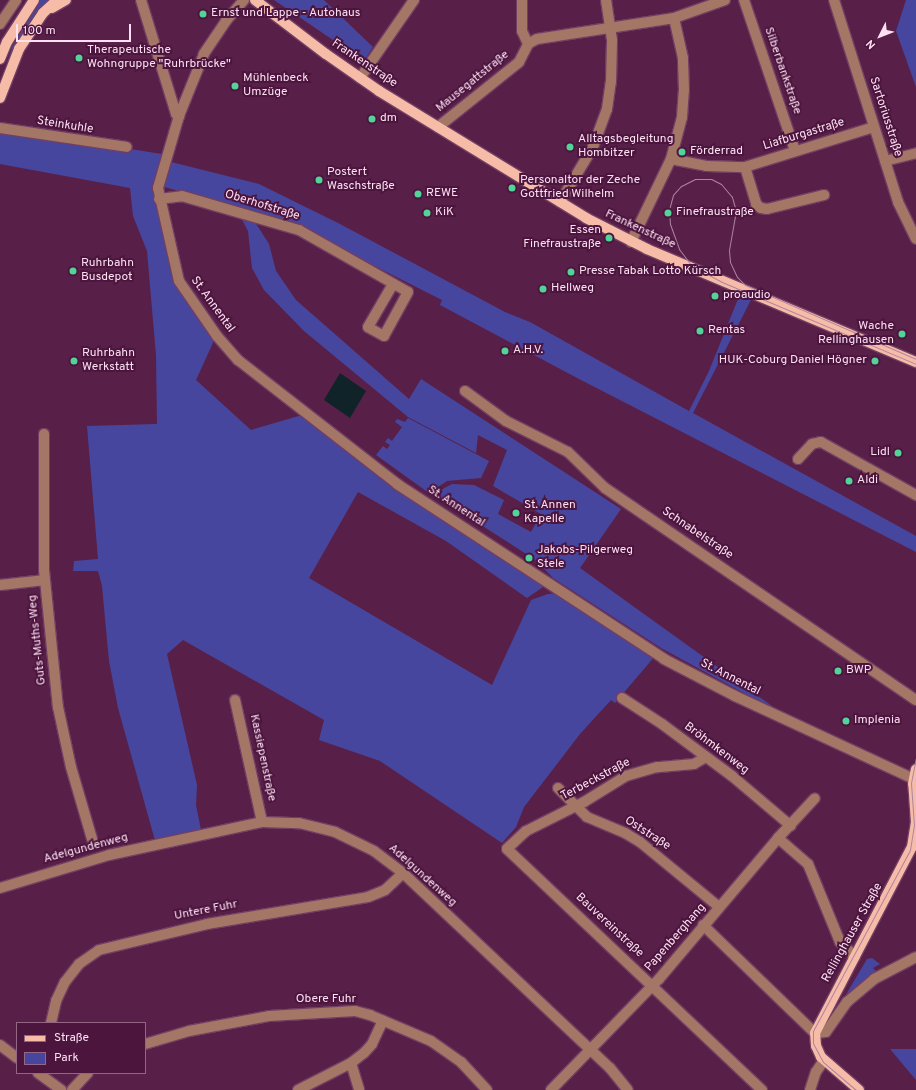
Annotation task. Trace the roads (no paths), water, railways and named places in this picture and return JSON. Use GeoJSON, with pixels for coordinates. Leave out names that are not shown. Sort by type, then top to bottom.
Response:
{"type":"FeatureCollection","features":[{"type":"Feature","properties":{"kind":"main road"},"geometry":{"type":"LineString","coordinates":[[0,59],[7,42],[34,0]]}},
{"type":"Feature","properties":{"kind":"main road"},"geometry":{"type":"LineString","coordinates":[[0,98],[18,49],[43,13],[57,0]]}},
{"type":"Feature","properties":{"kind":"main road"},"geometry":{"type":"LineString","coordinates":[[43,13],[66,0]]}},
{"type":"Feature","properties":{"kind":"main road","name":"Frankenstraße"},"geometry":{"type":"LineString","coordinates":[[256,0],[360,78],[560,202],[632,242],[916,362]]}},
{"type":"Feature","properties":{"kind":"main road","name":"Rellinghauser Straße"},"geometry":{"type":"LineString","coordinates":[[815,1033],[821,1017],[855,957],[912,848],[916,823],[915,779]]}},
{"type":"Feature","properties":{"kind":"main road"},"geometry":{"type":"LineString","coordinates":[[815,1033],[816,1046],[824,1060],[859,1090]]}},
{"type":"Feature","properties":{"kind":"street"},"geometry":{"type":"LineString","coordinates":[[0,24],[16,0]]}},
{"type":"Feature","properties":{"kind":"street"},"geometry":{"type":"LineString","coordinates":[[141,0],[176,114],[179,116]]}},
{"type":"Feature","properties":{"kind":"street","name":"St. Annental"},"geometry":{"type":"LineString","coordinates":[[244,0],[226,21],[204,54],[179,116],[159,180],[159,199],[174,270],[185,293],[238,360],[302,411],[425,502],[664,659],[735,696],[915,779]]}},
{"type":"Feature","properties":{"kind":"street"},"geometry":{"type":"LineString","coordinates":[[360,78],[414,0]]}},
{"type":"Feature","properties":{"kind":"street"},"geometry":{"type":"LineString","coordinates":[[522,0],[522,31],[528,44],[546,36],[674,18],[725,0]]}},
{"type":"Feature","properties":{"kind":"street"},"geometry":{"type":"LineString","coordinates":[[560,202],[593,147],[607,109],[612,67],[610,27],[606,0]]}},
{"type":"Feature","properties":{"kind":"street","name":"Silberbankstraße"},"geometry":{"type":"LineString","coordinates":[[744,0],[795,151]]}},
{"type":"Feature","properties":{"kind":"street","name":"Sartoriusstraße"},"geometry":{"type":"LineString","coordinates":[[834,0],[901,209],[916,239]]}},
{"type":"Feature","properties":{"kind":"street"},"geometry":{"type":"LineString","coordinates":[[632,242],[671,159],[682,117],[684,90],[682,58],[674,18]]}},
{"type":"Feature","properties":{"kind":"street","name":"Mausegattstraße"},"geometry":{"type":"LineString","coordinates":[[438,127],[519,62],[528,44]]}},
{"type":"Feature","properties":{"kind":"street","name":"Liafburgastraße"},"geometry":{"type":"LineString","coordinates":[[671,159],[707,166],[745,167],[874,127]]}},
{"type":"Feature","properties":{"kind":"street","name":"Steinkuhle"},"geometry":{"type":"LineString","coordinates":[[0,128],[127,147]]}},
{"type":"Feature","properties":{"kind":"street"},"geometry":{"type":"LineString","coordinates":[[885,161],[916,153]]}},
{"type":"Feature","properties":{"kind":"street"},"geometry":{"type":"LineString","coordinates":[[745,167],[756,204],[761,208],[767,209],[824,195]]}},
{"type":"Feature","properties":{"kind":"street","name":"Oberhofstraße"},"geometry":{"type":"LineString","coordinates":[[159,199],[182,196],[299,230],[408,292],[384,336],[368,327],[393,284]]}},
{"type":"Feature","properties":{"kind":"street","name":"Schnabelstraße"},"geometry":{"type":"LineString","coordinates":[[465,391],[506,421],[568,452],[605,488],[916,700]]}},
{"type":"Feature","properties":{"kind":"street","name":"Guts-Muths-Weg"},"geometry":{"type":"LineString","coordinates":[[44,434],[45,580],[58,707],[71,767],[92,839]]}},
{"type":"Feature","properties":{"kind":"street"},"geometry":{"type":"LineString","coordinates":[[798,459],[812,444],[821,442],[916,495]]}},
{"type":"Feature","properties":{"kind":"street"},"geometry":{"type":"LineString","coordinates":[[0,585],[45,580]]}},
{"type":"Feature","properties":{"kind":"street","name":"Bröhmkenweg"},"geometry":{"type":"LineString","coordinates":[[622,698],[706,757],[791,826]]}},
{"type":"Feature","properties":{"kind":"street","name":"Kassiepenstraße"},"geometry":{"type":"LineString","coordinates":[[236,700],[262,822]]}},
{"type":"Feature","properties":{"kind":"street","name":"Terbeckstraße"},"geometry":{"type":"LineString","coordinates":[[508,849],[526,831],[640,771],[657,767],[688,765],[706,757]]}},
{"type":"Feature","properties":{"kind":"street","name":"Oststraße"},"geometry":{"type":"LineString","coordinates":[[558,788],[574,806],[587,817],[624,833],[640,842],[719,907]]}},
{"type":"Feature","properties":{"kind":"street","name":"Papenberghang"},"geometry":{"type":"LineString","coordinates":[[551,1090],[652,984],[778,838],[791,826],[815,798]]}},
{"type":"Feature","properties":{"kind":"street","name":"Adelgundenweg"},"geometry":{"type":"LineString","coordinates":[[0,888],[109,854],[262,822],[299,823],[335,832],[374,851],[403,873],[590,1048],[628,1090]]}},
{"type":"Feature","properties":{"kind":"street"},"geometry":{"type":"LineString","coordinates":[[778,838],[808,864],[840,942],[855,957]]}},
{"type":"Feature","properties":{"kind":"street","name":"Bauvereinstraße"},"geometry":{"type":"LineString","coordinates":[[508,849],[762,1090]]}},
{"type":"Feature","properties":{"kind":"street","name":"Untere Fuhr"},"geometry":{"type":"LineString","coordinates":[[51,1022],[56,1001],[65,982],[79,964],[99,950],[207,924],[368,897],[385,890],[403,873]]}},
{"type":"Feature","properties":{"kind":"street"},"geometry":{"type":"LineString","coordinates":[[703,925],[815,1033],[826,1032],[847,1002],[874,980],[916,957]]}},
{"type":"Feature","properties":{"kind":"street","name":"Obere Fuhr"},"geometry":{"type":"LineString","coordinates":[[146,1044],[223,1023],[290,1014],[355,1011],[383,1020],[420,1035],[445,1050],[461,1062],[487,1090]]}},
{"type":"Feature","properties":{"kind":"street"},"geometry":{"type":"LineString","coordinates":[[298,1090],[351,1063],[372,1044],[383,1020]]}},
{"type":"Feature","properties":{"kind":"street"},"geometry":{"type":"LineString","coordinates":[[0,1045],[14,1056]]}},
{"type":"Feature","properties":{"kind":"street"},"geometry":{"type":"LineString","coordinates":[[0,1051],[14,1056]]}},
{"type":"Feature","properties":{"kind":"street"},"geometry":{"type":"LineString","coordinates":[[810,1090],[816,1072],[824,1060]]}},
{"type":"Feature","properties":{"kind":"street"},"geometry":{"type":"LineString","coordinates":[[351,1063],[359,1090]]}},
{"type":"Feature","properties":{"kind":"street"},"geometry":{"type":"LineString","coordinates":[[41,1074],[61,1090]]}},
{"type":"Feature","properties":{"kind":"street"},"geometry":{"type":"LineString","coordinates":[[72,1090],[87,1074]]}},
{"type":"Feature","properties":{"kind":"water"},"geometry":{"type":"Polygon","coordinates":[[[340,373],[366,391],[350,418],[324,400],[340,373]]]}},
{"type":"Feature","properties":{"kind":"tram line"},"geometry":{"type":"LineString","coordinates":[[916,359],[745,285],[737,277],[730,262],[729,250],[736,211],[732,197],[721,184],[711,179],[695,179],[681,186],[673,195],[669,210],[670,224],[679,249],[692,266],[722,282],[916,364]]}},
{"type":"Feature","properties":{"kind":"tram line"},"geometry":{"type":"LineString","coordinates":[[856,1090],[823,1062],[813,1043],[813,1031],[910,850],[914,826],[911,783],[916,758]]}},
{"type":"Feature","properties":{"kind":"place","name":"Ernst und Lappe - Autohaus"},"geometry":{"type":"Point","coordinates":[203,14]}},
{"type":"Feature","properties":{"kind":"place","name":"Therapeutische Wohngruppe \"Ruhrbrücke\""},"geometry":{"type":"Point","coordinates":[79,58]}},
{"type":"Feature","properties":{"kind":"place","name":"Mühlenbeck Umzüge"},"geometry":{"type":"Point","coordinates":[235,86]}},
{"type":"Feature","properties":{"kind":"place","name":"dm"},"geometry":{"type":"Point","coordinates":[372,119]}},
{"type":"Feature","properties":{"kind":"place","name":"Alltagsbegleitung Hombitzer"},"geometry":{"type":"Point","coordinates":[570,147]}},
{"type":"Feature","properties":{"kind":"place","name":"Förderrad"},"geometry":{"type":"Point","coordinates":[682,152]}},
{"type":"Feature","properties":{"kind":"place","name":"Postert Waschstraße"},"geometry":{"type":"Point","coordinates":[319,180]}},
{"type":"Feature","properties":{"kind":"place","name":"Personaltor der Zeche Gottfried Wilhelm"},"geometry":{"type":"Point","coordinates":[512,188]}},
{"type":"Feature","properties":{"kind":"place","name":"REWE"},"geometry":{"type":"Point","coordinates":[418,194]}},
{"type":"Feature","properties":{"kind":"place","name":"KiK"},"geometry":{"type":"Point","coordinates":[427,213]}},
{"type":"Feature","properties":{"kind":"place","name":"Finefraustraße"},"geometry":{"type":"Point","coordinates":[668,213]}},
{"type":"Feature","properties":{"kind":"place","name":"Essen Finefraustraße"},"geometry":{"type":"Point","coordinates":[609,238]}},
{"type":"Feature","properties":{"kind":"place","name":"Ruhrbahn Busdepot"},"geometry":{"type":"Point","coordinates":[73,271]}},
{"type":"Feature","properties":{"kind":"place","name":"Presse Tabak Lotto Kürsch"},"geometry":{"type":"Point","coordinates":[571,272]}},
{"type":"Feature","properties":{"kind":"place","name":"Hellweg"},"geometry":{"type":"Point","coordinates":[543,289]}},
{"type":"Feature","properties":{"kind":"place","name":"proaudio"},"geometry":{"type":"Point","coordinates":[715,296]}},
{"type":"Feature","properties":{"kind":"place","name":"Rentas"},"geometry":{"type":"Point","coordinates":[700,331]}},
{"type":"Feature","properties":{"kind":"place","name":"Wache Rellinghausen"},"geometry":{"type":"Point","coordinates":[902,334]}},
{"type":"Feature","properties":{"kind":"place","name":"A.H.V."},"geometry":{"type":"Point","coordinates":[505,351]}},
{"type":"Feature","properties":{"kind":"place","name":"Ruhrbahn Werkstatt"},"geometry":{"type":"Point","coordinates":[74,361]}},
{"type":"Feature","properties":{"kind":"place","name":"HUK-Coburg Daniel Högner"},"geometry":{"type":"Point","coordinates":[875,361]}},
{"type":"Feature","properties":{"kind":"place","name":"Lidl"},"geometry":{"type":"Point","coordinates":[898,453]}},
{"type":"Feature","properties":{"kind":"place","name":"Aldi"},"geometry":{"type":"Point","coordinates":[849,481]}},
{"type":"Feature","properties":{"kind":"place","name":"St. Annen Kapelle"},"geometry":{"type":"Point","coordinates":[516,513]}},
{"type":"Feature","properties":{"kind":"place","name":"Jakobs-Pilgerweg Stele"},"geometry":{"type":"Point","coordinates":[529,558]}},
{"type":"Feature","properties":{"kind":"place","name":"BWP"},"geometry":{"type":"Point","coordinates":[838,671]}},
{"type":"Feature","properties":{"kind":"place","name":"Implenia"},"geometry":{"type":"Point","coordinates":[846,721]}}]}
